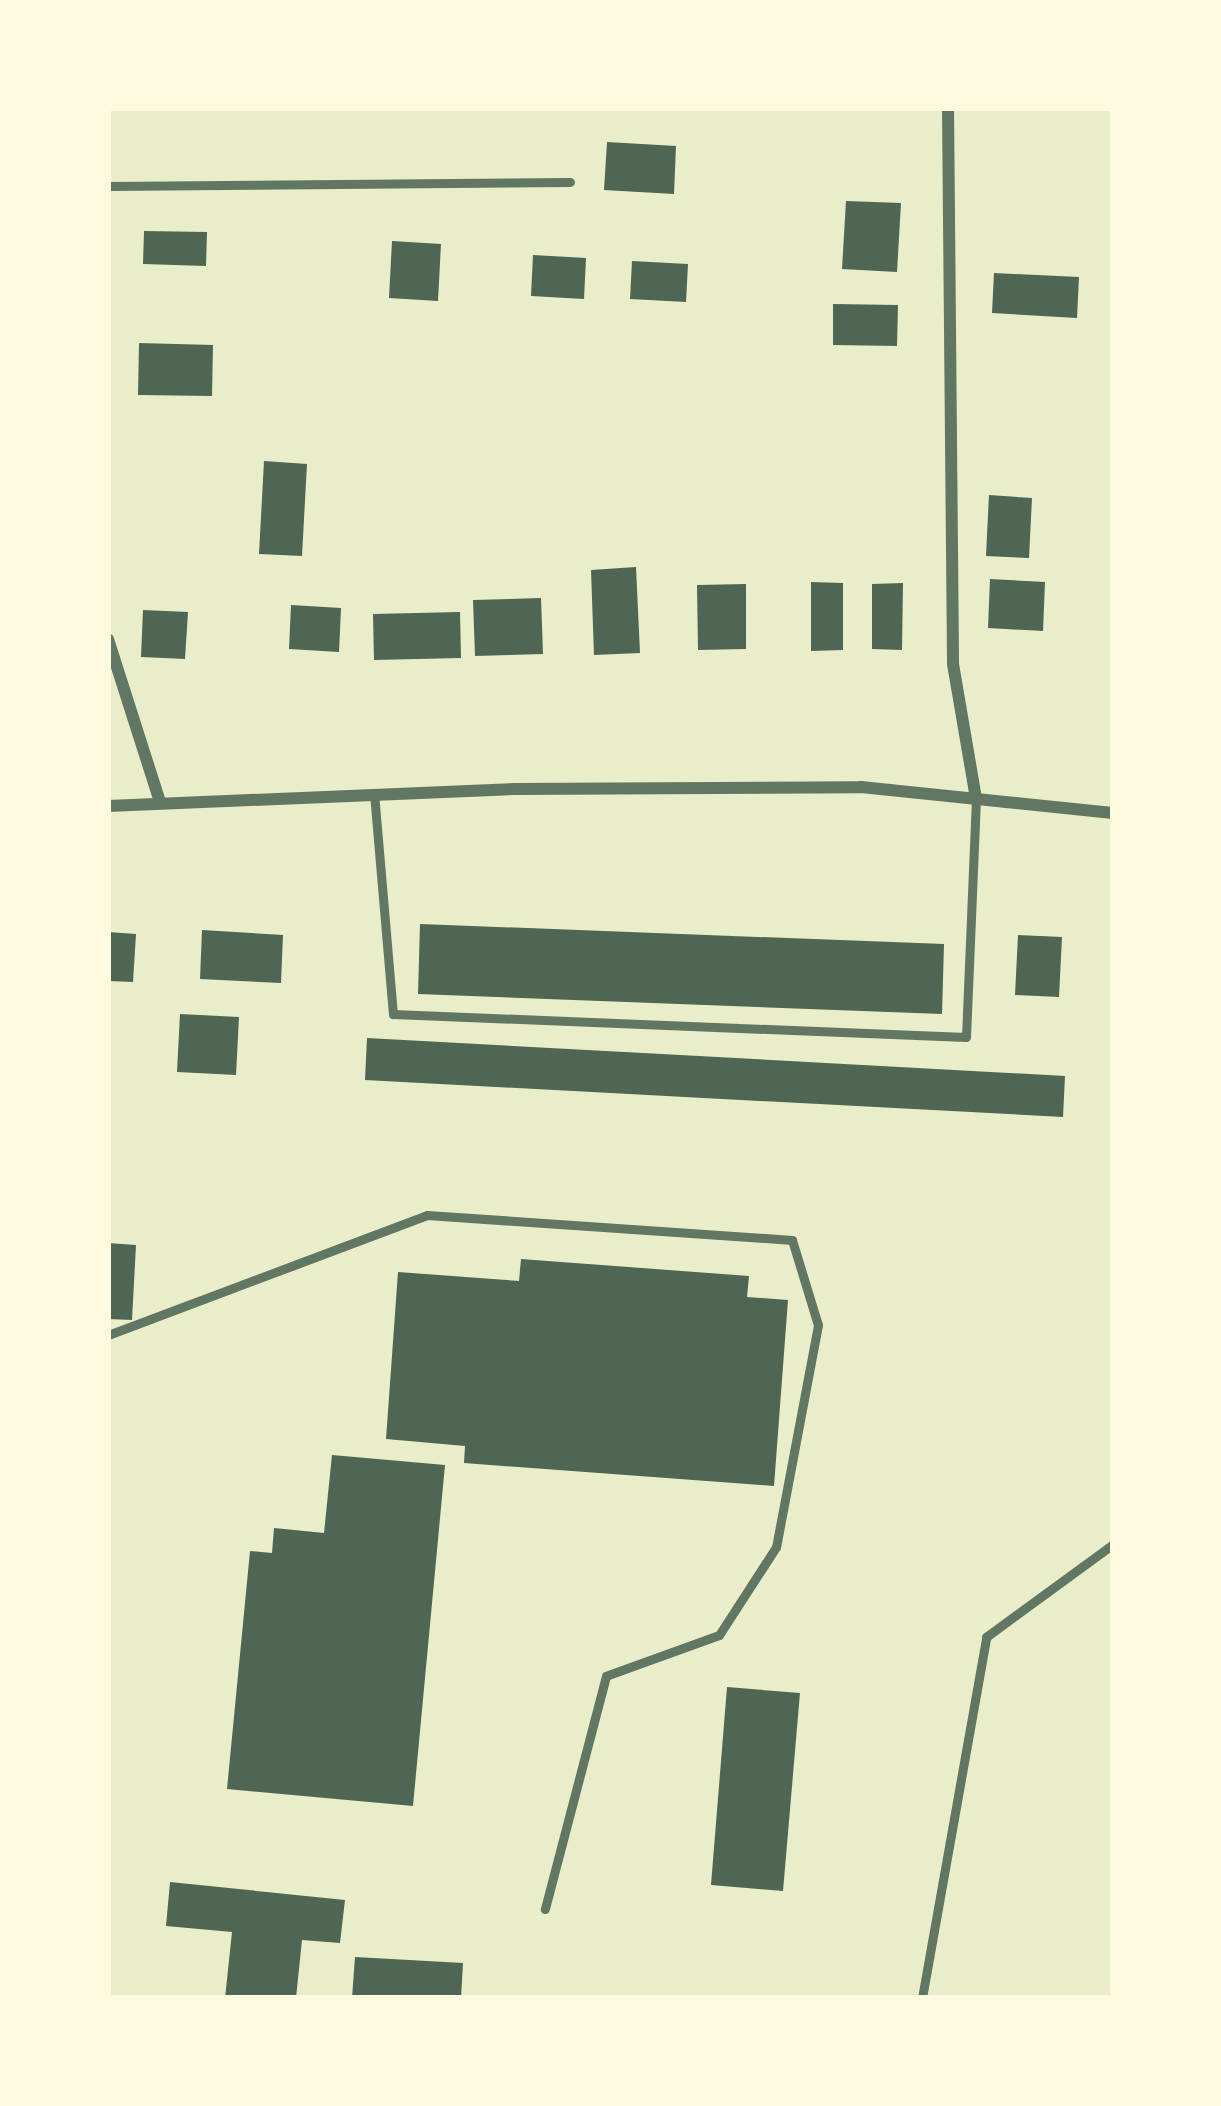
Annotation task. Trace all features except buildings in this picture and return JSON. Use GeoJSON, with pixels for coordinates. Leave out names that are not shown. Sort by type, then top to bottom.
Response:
{"type":"FeatureCollection","features":[{"type":"Feature","properties":{"kind":"street"},"geometry":{"type":"LineString","coordinates":[[949,108],[953,664],[976,798]]}},
{"type":"Feature","properties":{"kind":"street"},"geometry":{"type":"LineString","coordinates":[[108,639],[159,799]]}},
{"type":"Feature","properties":{"kind":"street"},"geometry":{"type":"LineString","coordinates":[[108,806],[159,799],[374,793],[861,787],[1113,813]]}},
{"type":"Feature","properties":{"kind":"lane"},"geometry":{"type":"LineString","coordinates":[[108,186],[570,182]]}},
{"type":"Feature","properties":{"kind":"lane"},"geometry":{"type":"LineString","coordinates":[[374,793],[393,1014],[966,1036],[976,798]]}},
{"type":"Feature","properties":{"kind":"lane"},"geometry":{"type":"LineString","coordinates":[[108,1335],[427,1215],[792,1240],[818,1324],[776,1546],[719,1635],[606,1676],[544,1909]]}},
{"type":"Feature","properties":{"kind":"lane"},"geometry":{"type":"LineString","coordinates":[[922,1998],[986,1637],[1113,1544]]}}]}
